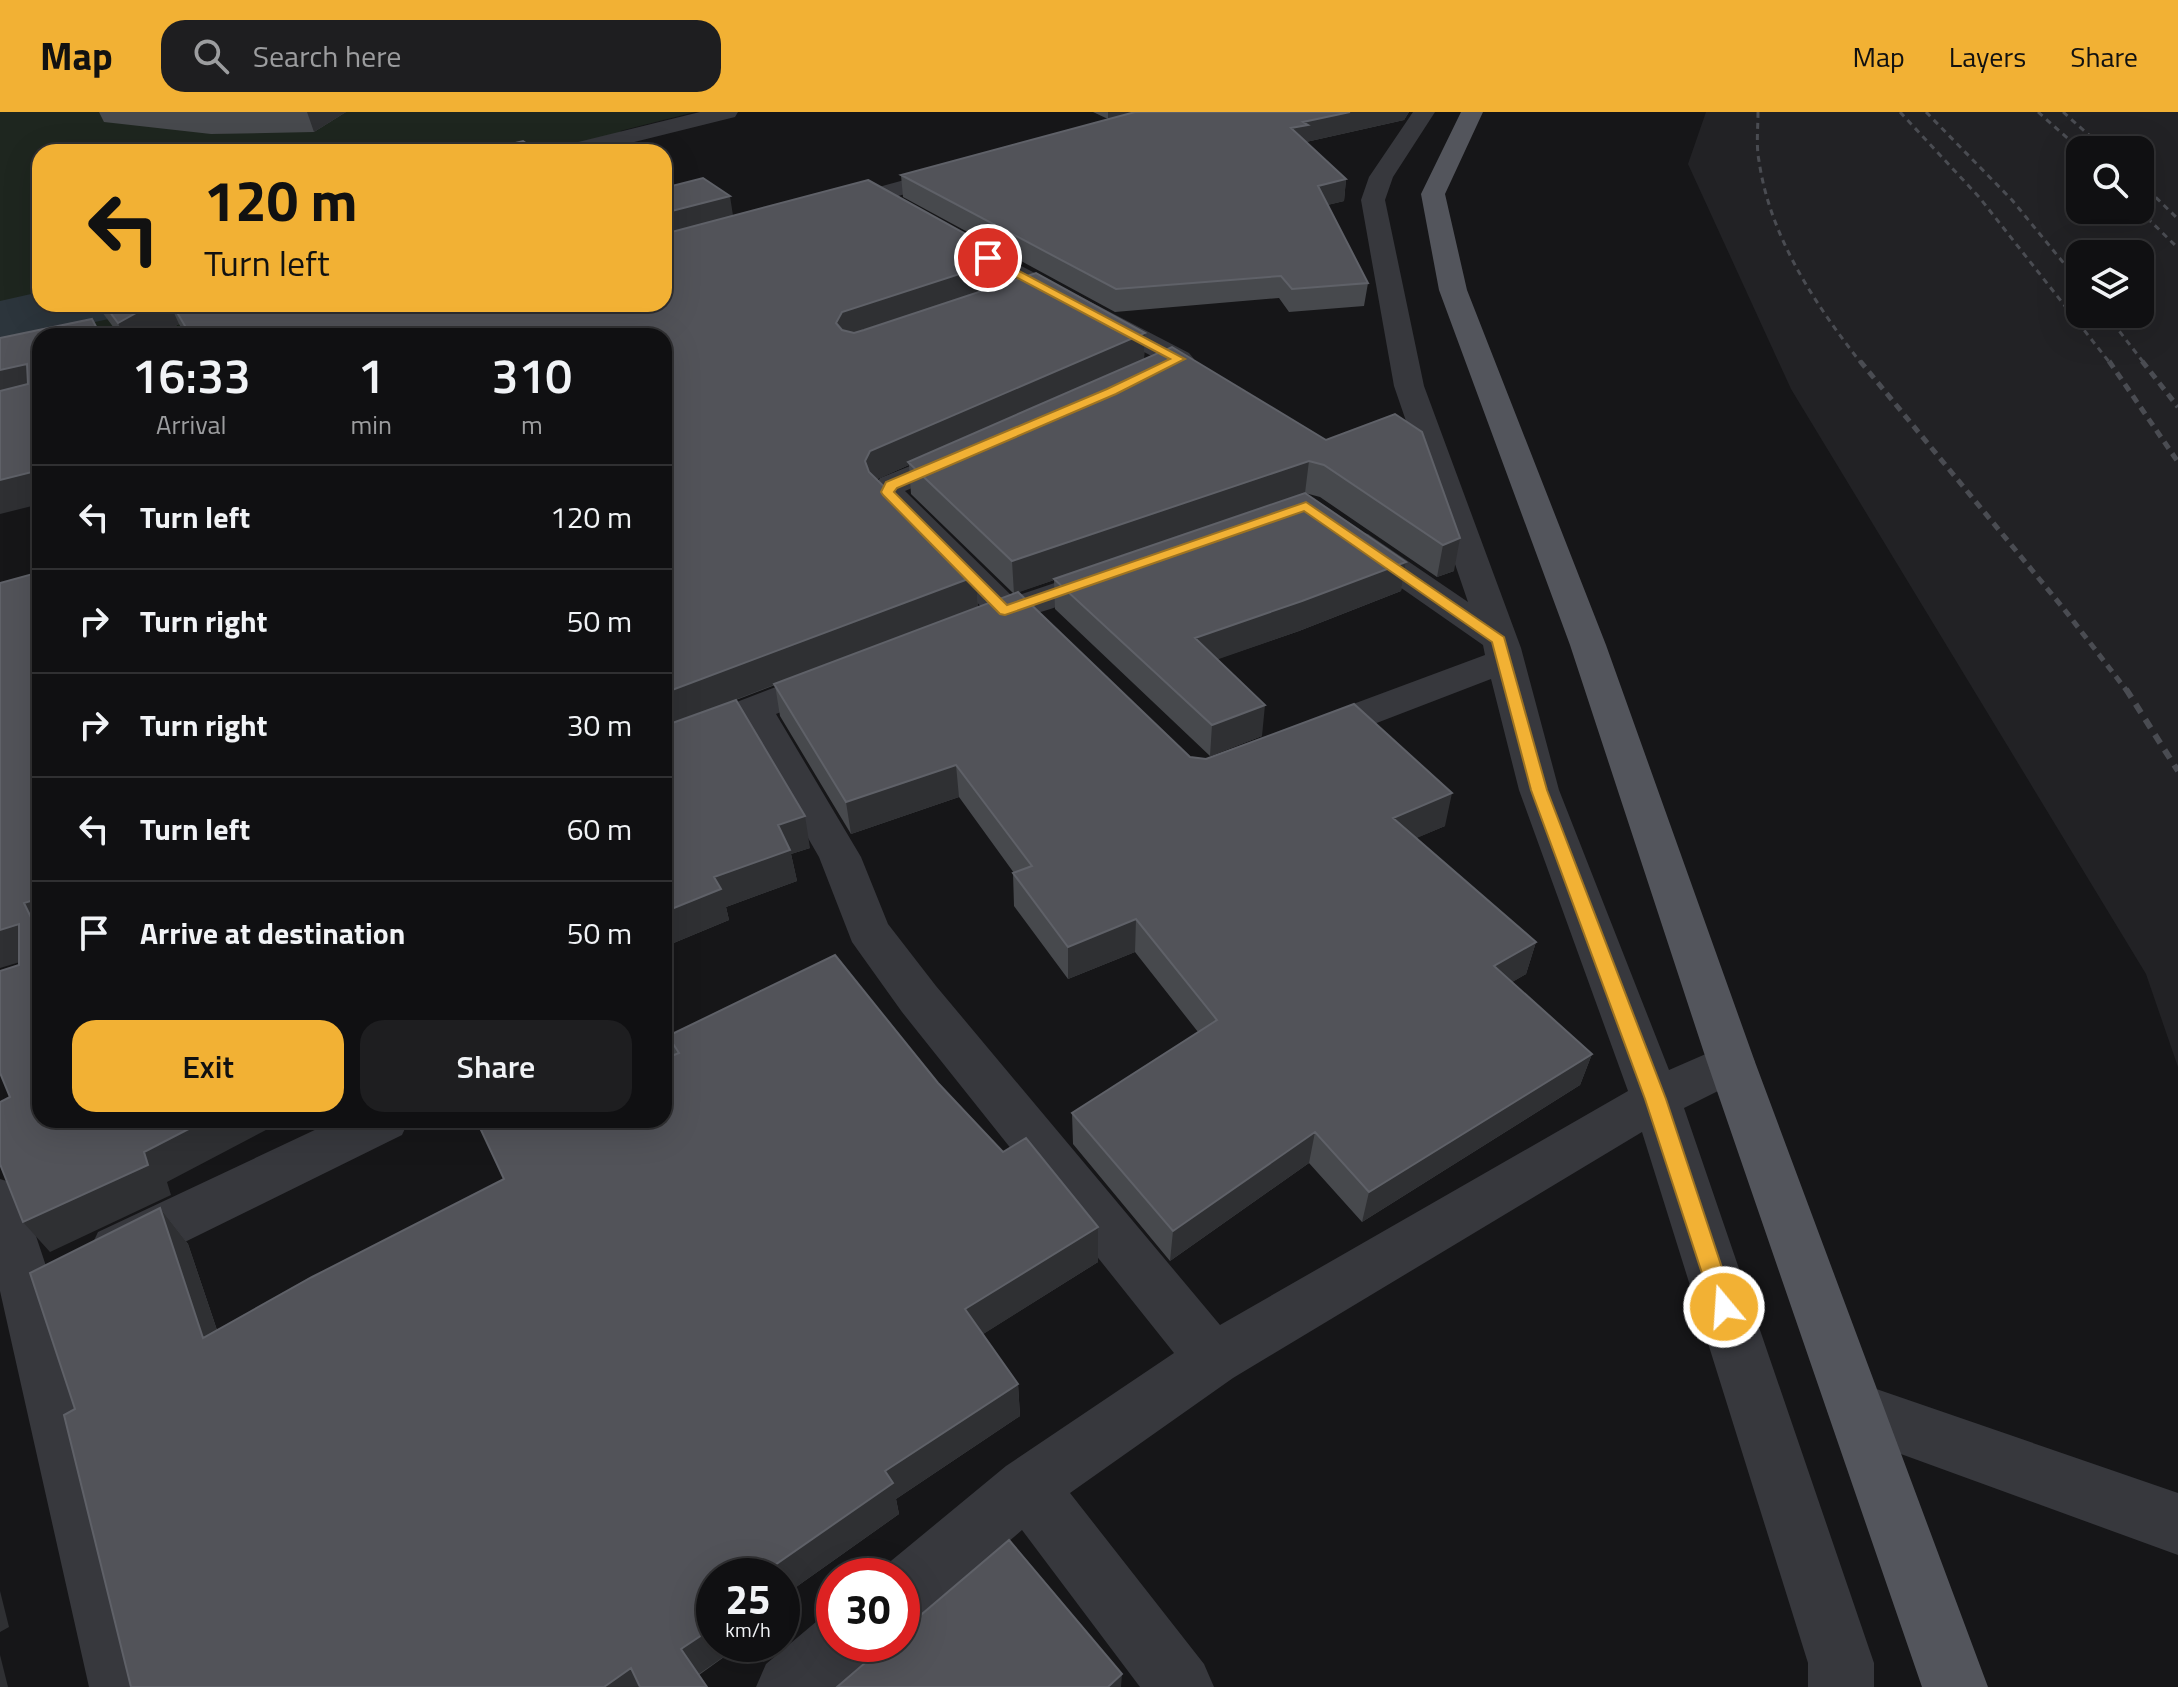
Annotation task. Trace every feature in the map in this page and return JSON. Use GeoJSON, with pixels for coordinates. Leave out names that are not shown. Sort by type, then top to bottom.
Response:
{"type":"FeatureCollection","features":[{"type":"Feature","properties":{"kind":"main road"},"geometry":{"type":"LineString","coordinates":[[1472,112],[1433,194],[1453,290],[1588,645],[1731,1062],[1955,1687]]}},
{"type":"Feature","properties":{"kind":"street"},"geometry":{"type":"LineString","coordinates":[[598,144],[727,112]]}},
{"type":"Feature","properties":{"kind":"street"},"geometry":{"type":"LineString","coordinates":[[1424,112],[1381,177],[1373,200],[1409,386],[1502,650],[1539,790],[1656,1099],[1841,1663],[1841,1687]]}},
{"type":"Feature","properties":{"kind":"street"},"geometry":{"type":"LineString","coordinates":[[803,215],[979,166]]}},
{"type":"Feature","properties":{"kind":"street"},"geometry":{"type":"LineString","coordinates":[[876,195],[1039,287],[1179,359],[1112,392]]}},
{"type":"Feature","properties":{"kind":"street"},"geometry":{"type":"LineString","coordinates":[[1011,296],[1039,287]]}},
{"type":"Feature","properties":{"kind":"street"},"geometry":{"type":"LineString","coordinates":[[994,441],[891,485],[887,492],[1015,608],[1058,637]]}},
{"type":"Feature","properties":{"kind":"street"},"geometry":{"type":"LineString","coordinates":[[1333,524],[1502,650]]}},
{"type":"Feature","properties":{"kind":"street"},"geometry":{"type":"LineString","coordinates":[[968,625],[1137,566]]}},
{"type":"Feature","properties":{"kind":"street"},"geometry":{"type":"LineString","coordinates":[[1273,749],[1502,650]]}},
{"type":"Feature","properties":{"kind":"street"},"geometry":{"type":"LineString","coordinates":[[672,741],[867,664]]}},
{"type":"Feature","properties":{"kind":"street"},"geometry":{"type":"LineString","coordinates":[[753,709],[840,857],[868,930],[919,999],[1213,1359]]}},
{"type":"Feature","properties":{"kind":"street"},"geometry":{"type":"LineString","coordinates":[[920,1577],[1027,1487],[1213,1359],[1656,1099],[1731,1062]]}},
{"type":"Feature","properties":{"kind":"street"},"geometry":{"type":"LineString","coordinates":[[45,1285],[368,1128]]}},
{"type":"Feature","properties":{"kind":"street"},"geometry":{"type":"LineString","coordinates":[[0,1201],[45,1285],[122,1687]]}},
{"type":"Feature","properties":{"kind":"street"},"geometry":{"type":"LineString","coordinates":[[1856,1410],[2178,1524]]}},
{"type":"Feature","properties":{"kind":"street"},"geometry":{"type":"LineString","coordinates":[[1027,1487],[1181,1687]]}},
{"type":"Feature","properties":{"kind":"street"},"geometry":{"type":"LineString","coordinates":[[789,1687],[819,1662]]}},
{"type":"Feature","properties":{"kind":"shaded area"},"geometry":{"type":"Polygon","coordinates":[[[0,112],[695,112],[620,131],[637,144],[32,144],[32,312],[281,312],[213,328],[32,328],[32,344],[0,378],[0,112]]]}},
{"type":"Feature","properties":{"kind":"shaded area"},"geometry":{"type":"Polygon","coordinates":[[[1706,112],[2178,112],[2178,1067],[2146,974],[1791,389],[1688,164],[1706,112]]]}},
{"type":"Feature","properties":{"kind":"shaded area"},"geometry":{"type":"Polygon","coordinates":[[[32,294],[32,312],[142,312],[66,328],[32,328],[32,335],[0,342],[0,301],[32,294]]]}},
{"type":"Feature","properties":{"kind":"building"},"geometry":{"type":"Polygon","coordinates":[[[1135,112],[1350,112],[1303,122],[1308,125],[1291,128],[1346,179],[1318,186],[1368,283],[1292,289],[1281,276],[1116,289],[901,175],[1135,112]]]}},
{"type":"Feature","properties":{"kind":"building"},"geometry":{"type":"Polygon","coordinates":[[[703,178],[730,196],[672,211],[672,186],[703,178]]]}},
{"type":"Feature","properties":{"kind":"building"},"geometry":{"type":"Polygon","coordinates":[[[868,180],[1009,258],[842,312],[836,323],[842,330],[854,333],[1036,273],[1145,333],[870,451],[865,461],[869,472],[976,576],[672,690],[672,328],[186,328],[177,312],[672,312],[672,232],[868,180]]]}},
{"type":"Feature","properties":{"kind":"building"},"geometry":{"type":"Polygon","coordinates":[[[110,312],[138,312],[118,323],[110,312]]]}},
{"type":"Feature","properties":{"kind":"building"},"geometry":{"type":"Polygon","coordinates":[[[92,319],[97,328],[48,328],[92,319]]]}},
{"type":"Feature","properties":{"kind":"building"},"geometry":{"type":"Polygon","coordinates":[[[32,331],[32,472],[0,480],[0,391],[28,384],[27,364],[0,370],[0,338],[32,331]]]}},
{"type":"Feature","properties":{"kind":"building"},"geometry":{"type":"Polygon","coordinates":[[[1172,347],[1326,440],[1395,414],[1422,432],[1460,538],[1443,545],[1324,465],[1309,461],[1012,561],[908,462],[1172,347]]]}},
{"type":"Feature","properties":{"kind":"building"},"geometry":{"type":"Polygon","coordinates":[[[1305,493],[1406,562],[1195,638],[1265,705],[1212,725],[1054,579],[1305,493]]]}},
{"type":"Feature","properties":{"kind":"building"},"geometry":{"type":"Polygon","coordinates":[[[32,574],[32,900],[24,903],[32,920],[32,1128],[190,1128],[144,1152],[148,1165],[23,1222],[0,1164],[0,1102],[10,1097],[0,1073],[0,971],[19,965],[19,924],[0,930],[0,583],[32,574]]]}},
{"type":"Feature","properties":{"kind":"building"},"geometry":{"type":"Polygon","coordinates":[[[1018,592],[1190,757],[1206,759],[1354,704],[1452,793],[1393,818],[1536,942],[1494,966],[1592,1054],[1369,1192],[1315,1132],[1173,1231],[1072,1113],[1217,1020],[1136,919],[1068,947],[1013,873],[1032,866],[956,765],[846,802],[774,684],[1018,592]]]}},
{"type":"Feature","properties":{"kind":"building"},"geometry":{"type":"Polygon","coordinates":[[[736,700],[805,816],[778,825],[790,850],[714,877],[721,889],[672,909],[672,723],[736,700]]]}},
{"type":"Feature","properties":{"kind":"building"},"geometry":{"type":"Polygon","coordinates":[[[835,955],[938,1083],[1003,1152],[1026,1138],[1098,1227],[965,1309],[1018,1384],[885,1471],[893,1483],[785,1558],[696,1558],[696,1639],[681,1649],[707,1687],[640,1687],[631,1668],[604,1687],[131,1687],[64,1415],[75,1409],[30,1273],[160,1208],[203,1338],[312,1277],[504,1179],[481,1130],[485,1128],[672,1128],[672,1056],[679,1053],[672,1042],[672,1034],[835,955]]]}},
{"type":"Feature","properties":{"kind":"building"},"geometry":{"type":"Polygon","coordinates":[[[1009,1540],[1122,1674],[1108,1687],[837,1687],[866,1662],[920,1662],[920,1616],[1009,1540]]]}},
{"type":"Feature","properties":{"kind":"railway"},"geometry":{"type":"LineString","coordinates":[[1758,112],[1758,155],[1765,189],[1784,243],[1811,293],[1861,363]]}},
{"type":"Feature","properties":{"kind":"railway"},"geometry":{"type":"LineString","coordinates":[[1900,112],[1979,197],[2110,363]]}},
{"type":"Feature","properties":{"kind":"railway"},"geometry":{"type":"LineString","coordinates":[[1926,112],[2012,200],[2066,266]]}},
{"type":"Feature","properties":{"kind":"railway"},"geometry":{"type":"LineString","coordinates":[[2038,112],[2066,137]]}},
{"type":"Feature","properties":{"kind":"railway"},"geometry":{"type":"LineString","coordinates":[[2063,112],[2090,136]]}},
{"type":"Feature","properties":{"kind":"railway"},"geometry":{"type":"LineString","coordinates":[[2154,196],[2178,219]]}},
{"type":"Feature","properties":{"kind":"railway"},"geometry":{"type":"LineString","coordinates":[[2153,224],[2178,248]]}},
{"type":"Feature","properties":{"kind":"railway"},"geometry":{"type":"LineString","coordinates":[[2117,328],[2144,363]]}},
{"type":"Feature","properties":{"kind":"railway"},"geometry":{"type":"LineString","coordinates":[[1860,361],[2064,609],[2127,691]]}},
{"type":"Feature","properties":{"kind":"railway"},"geometry":{"type":"LineString","coordinates":[[2109,361],[2178,462]]}},
{"type":"Feature","properties":{"kind":"railway"},"geometry":{"type":"LineString","coordinates":[[2142,361],[2178,407]]}},
{"type":"Feature","properties":{"kind":"railway"},"geometry":{"type":"LineString","coordinates":[[2126,689],[2178,771]]}},
{"type":"Feature","properties":{"kind":"route"},"geometry":{"type":"LineString","coordinates":[[988,258],[1177,356],[1178,362],[891,485],[887,492],[1005,610],[1306,506],[1499,640],[1539,790],[1656,1099],[1724,1307]]}}]}
